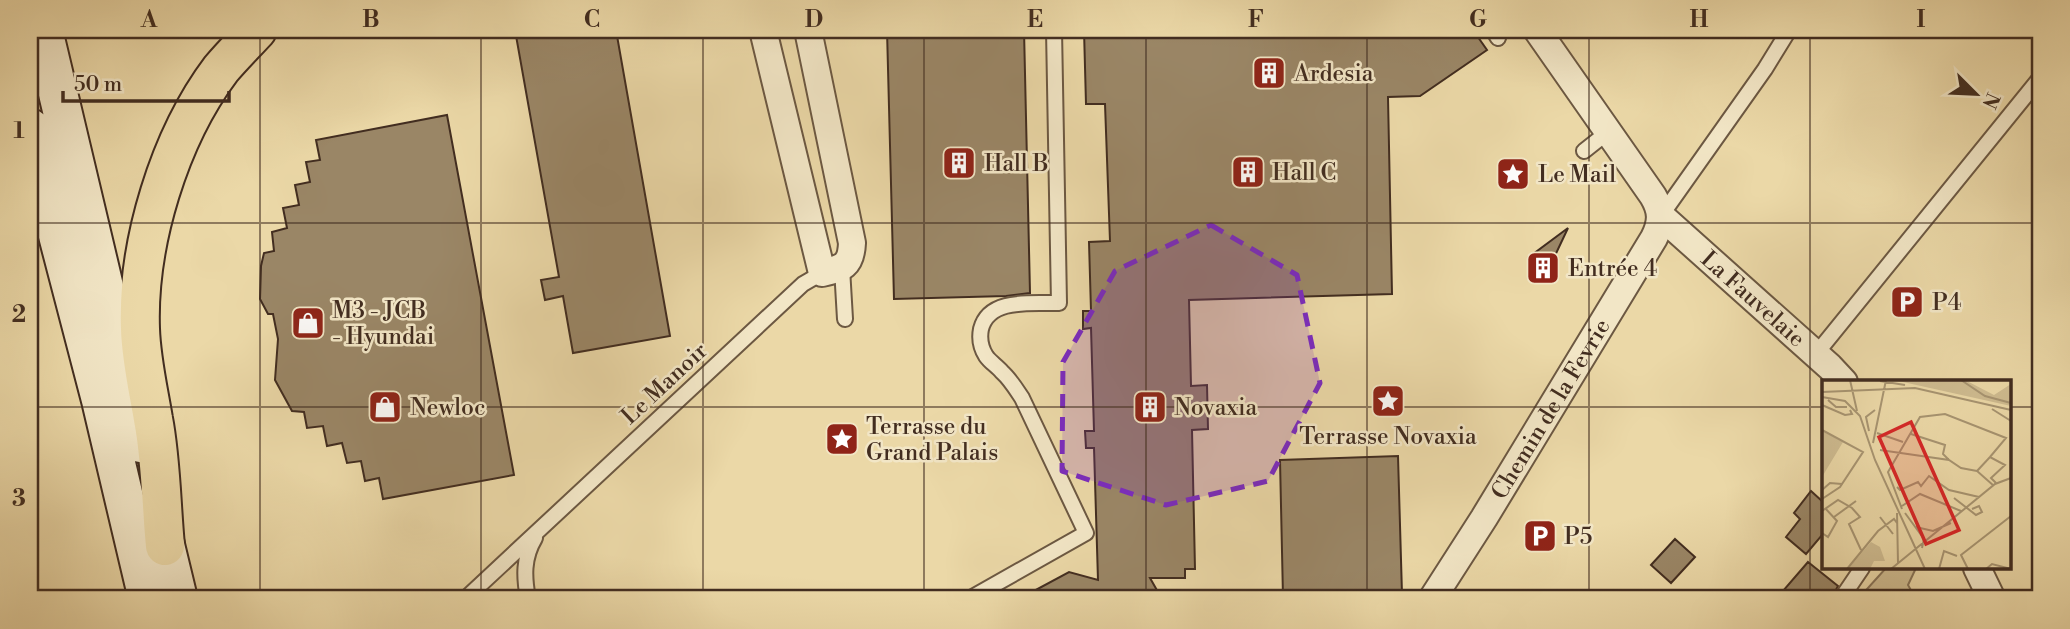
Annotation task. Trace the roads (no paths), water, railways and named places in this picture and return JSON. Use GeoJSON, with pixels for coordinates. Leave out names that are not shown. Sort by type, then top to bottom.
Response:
{"type":"FeatureCollection","features":[{"type":"Feature","properties":{"kind":"highway"},"geometry":{"type":"LineString","coordinates":[[165,546],[154,420],[140,329],[141,285],[149,237],[173,158],[196,108],[221,69],[257,30]]}},
{"type":"Feature","properties":{"kind":"main road"},"geometry":{"type":"LineString","coordinates":[[43,30],[178,599]]}},
{"type":"Feature","properties":{"kind":"main road"},"geometry":{"type":"LineString","coordinates":[[30,128],[101,400],[148,599]]}},
{"type":"Feature","properties":{"kind":"street"},"geometry":{"type":"LineString","coordinates":[[763,30],[832,270],[849,259],[850,231],[808,30]]}},
{"type":"Feature","properties":{"kind":"street"},"geometry":{"type":"LineString","coordinates":[[1537,30],[1653,196],[1661,216]]}},
{"type":"Feature","properties":{"kind":"street","name":"La Fauvelaie"},"geometry":{"type":"LineString","coordinates":[[1661,216],[1816,354],[1841,380]]}},
{"type":"Feature","properties":{"kind":"street","name":"Chemin de la Fevrie"},"geometry":{"type":"LineString","coordinates":[[1432,599],[1654,238],[1661,216]]}},
{"type":"Feature","properties":{"kind":"street"},"geometry":{"type":"LineString","coordinates":[[1978,570],[1992,599]]}},
{"type":"Feature","properties":{"kind":"lane"},"geometry":{"type":"LineString","coordinates":[[969,599],[1086,533],[1022,398],[1008,378],[985,355],[980,336],[986,318],[1002,306],[1059,303],[1054,30]]}},
{"type":"Feature","properties":{"kind":"lane"},"geometry":{"type":"LineString","coordinates":[[1661,216],[1765,69],[1788,30]]}},
{"type":"Feature","properties":{"kind":"lane"},"geometry":{"type":"LineString","coordinates":[[1816,354],[2040,78]]}},
{"type":"Feature","properties":{"kind":"lane"},"geometry":{"type":"LineString","coordinates":[[1584,151],[1608,132]]}},
{"type":"Feature","properties":{"kind":"lane"},"geometry":{"type":"LineString","coordinates":[[832,270],[845,319]]}},
{"type":"Feature","properties":{"kind":"lane","name":"Le Manoir"},"geometry":{"type":"LineString","coordinates":[[465,599],[803,284],[832,270]]}},
{"type":"Feature","properties":{"kind":"lane"},"geometry":{"type":"LineString","coordinates":[[528,599],[525,568],[532,542],[540,531]]}},
{"type":"Feature","properties":{"kind":"lane"},"geometry":{"type":"LineString","coordinates":[[1840,599],[1861,570]]}},
{"type":"Feature","properties":{"kind":"place","name":"Ardesia"},"geometry":{"type":"Point","coordinates":[1269,73]}},
{"type":"Feature","properties":{"kind":"place","name":"Hall B"},"geometry":{"type":"Point","coordinates":[959,163]}},
{"type":"Feature","properties":{"kind":"place","name":"Hall C"},"geometry":{"type":"Point","coordinates":[1248,172]}},
{"type":"Feature","properties":{"kind":"place","name":"Le Mail"},"geometry":{"type":"Point","coordinates":[1513,174]}},
{"type":"Feature","properties":{"kind":"place","name":"Entrée 4"},"geometry":{"type":"Point","coordinates":[1543,268]}},
{"type":"Feature","properties":{"kind":"place","name":"P4"},"geometry":{"type":"Point","coordinates":[1907,302]}},
{"type":"Feature","properties":{"kind":"place","name":"M3 - JCB - Hyundai"},"geometry":{"type":"Point","coordinates":[308,323]}},
{"type":"Feature","properties":{"kind":"place","name":"Terrasse Novaxia"},"geometry":{"type":"Point","coordinates":[1388,401]}},
{"type":"Feature","properties":{"kind":"place","name":"Newloc"},"geometry":{"type":"Point","coordinates":[385,407]}},
{"type":"Feature","properties":{"kind":"place","name":"Novaxia"},"geometry":{"type":"Point","coordinates":[1150,407]}},
{"type":"Feature","properties":{"kind":"place","name":"Terrasse du Grand Palais"},"geometry":{"type":"Point","coordinates":[842,439]}},
{"type":"Feature","properties":{"kind":"place","name":"P5"},"geometry":{"type":"Point","coordinates":[1540,536]}}]}
